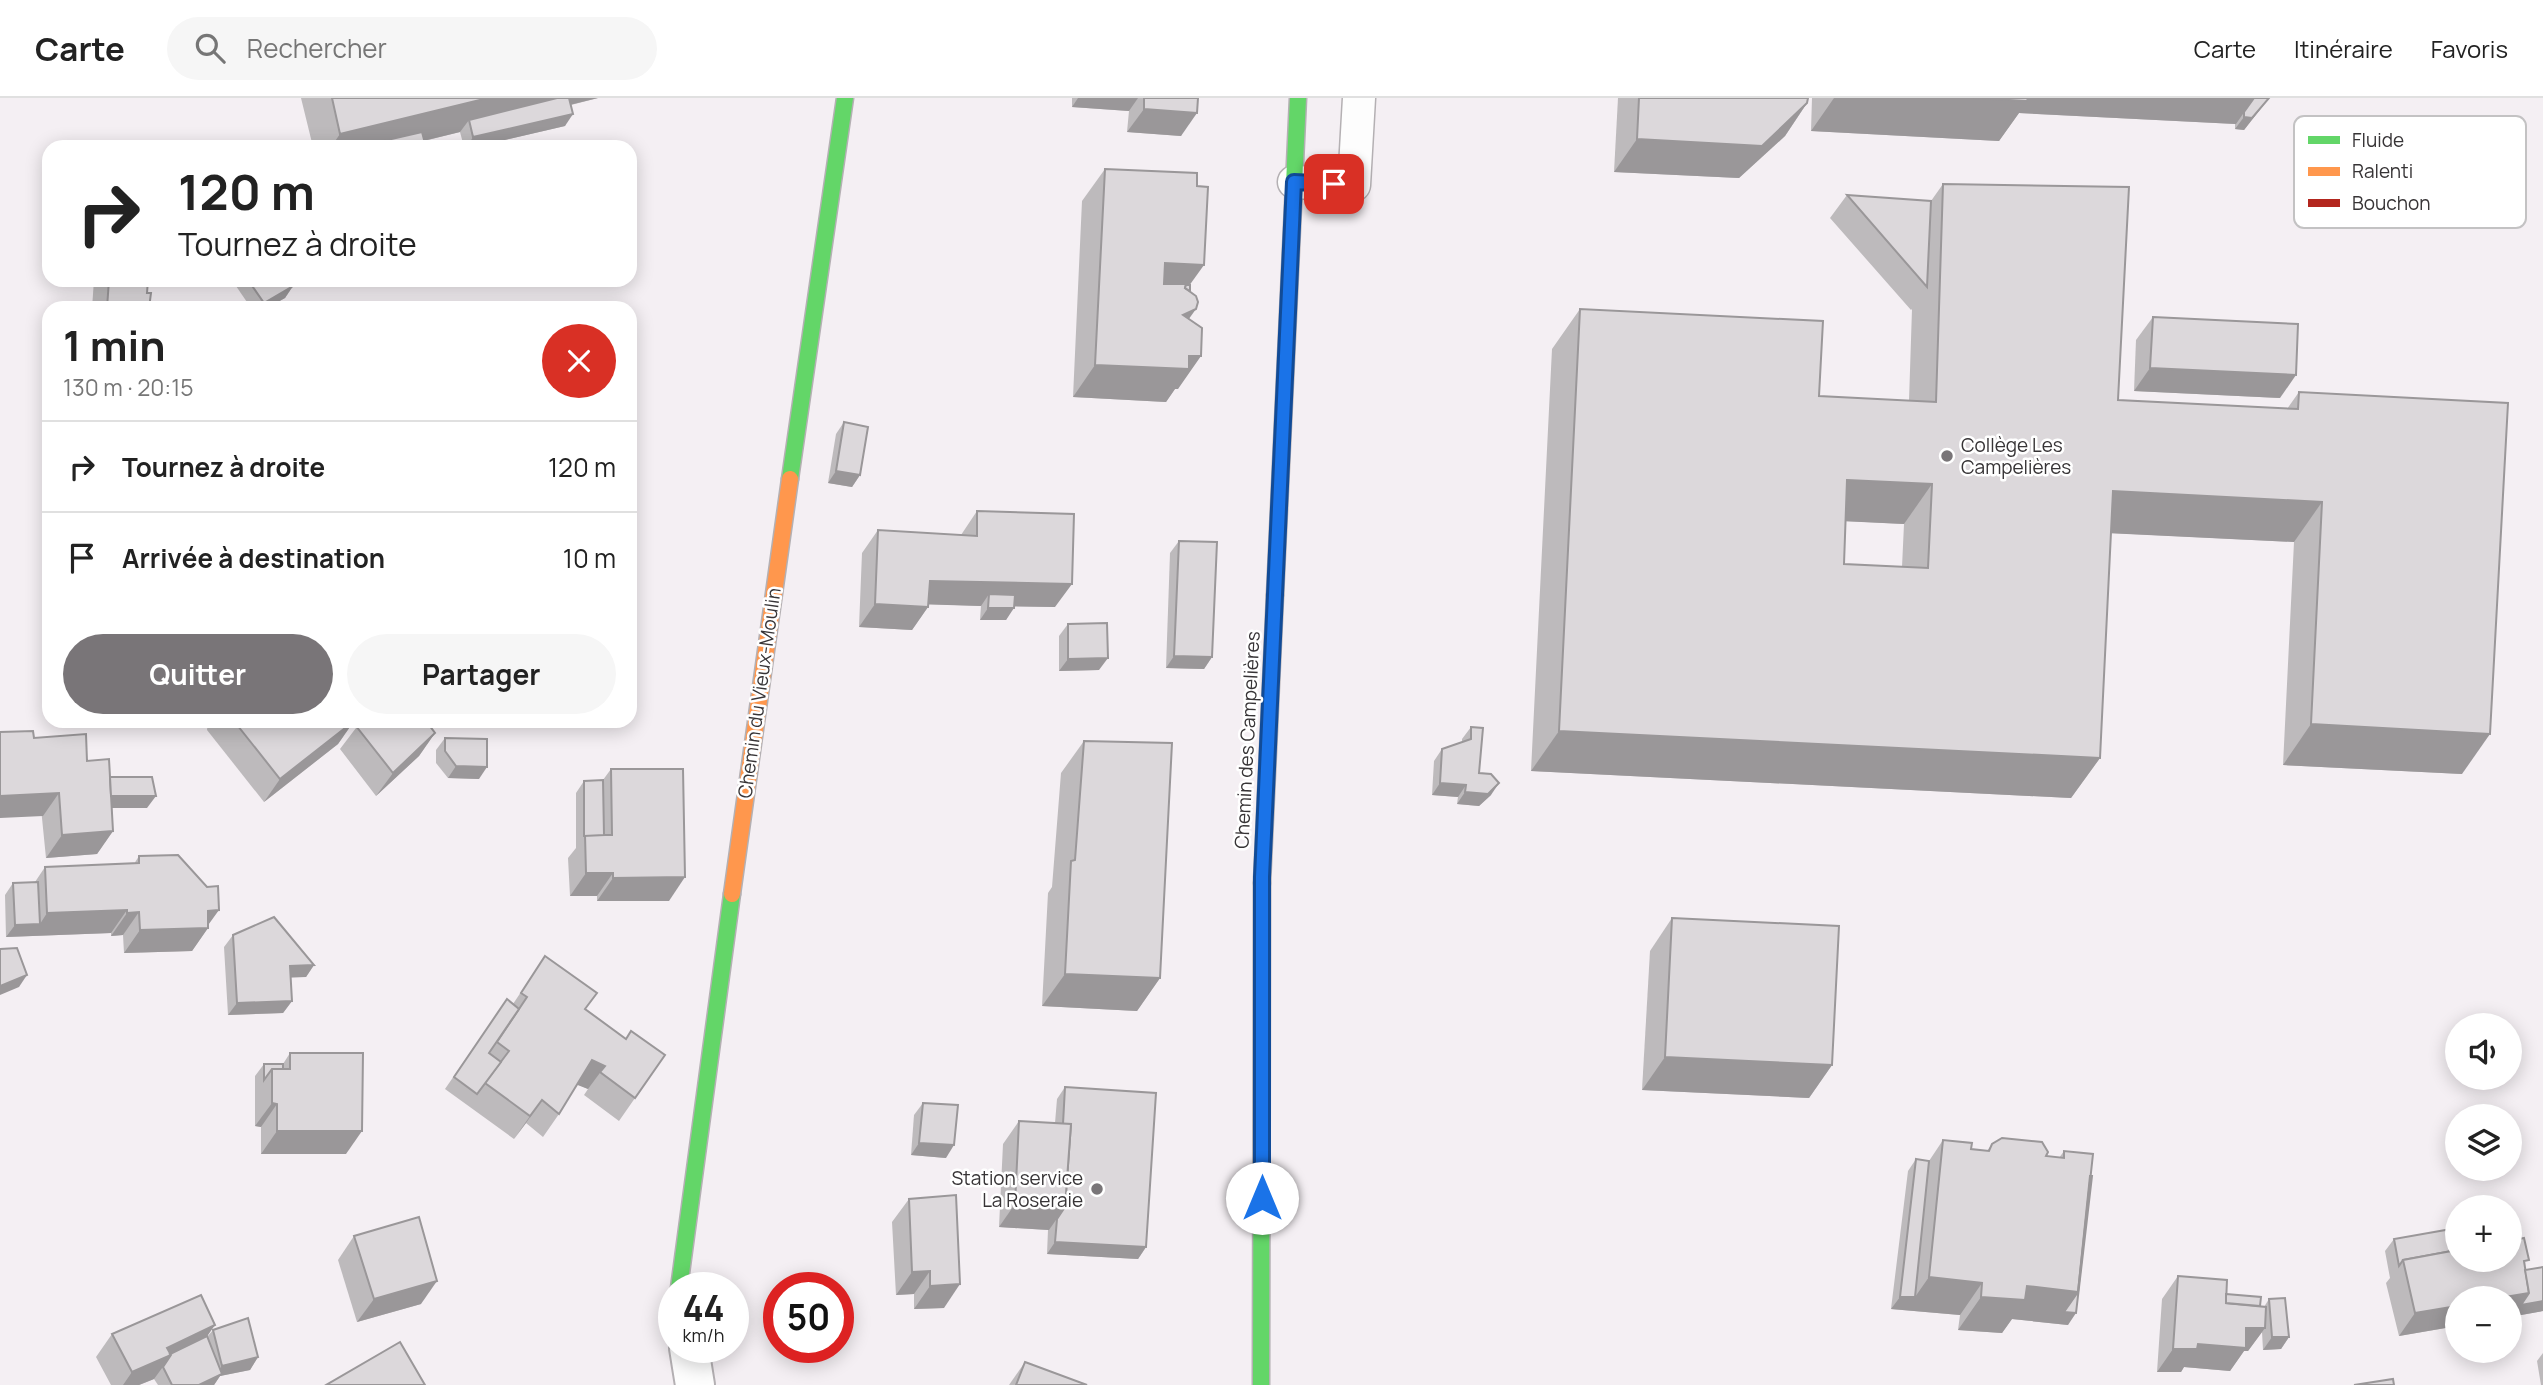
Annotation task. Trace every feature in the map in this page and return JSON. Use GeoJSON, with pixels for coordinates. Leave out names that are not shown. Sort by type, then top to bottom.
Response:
{"type":"FeatureCollection","features":[{"type":"Feature","properties":{"kind":"main road","name":"Chemin du Vieux-Moulin"},"geometry":{"type":"LineString","coordinates":[[681,1272],[756,709],[845,98]]}},
{"type":"Feature","properties":{"kind":"main road","name":"Chemin des Campelières"},"geometry":{"type":"LineString","coordinates":[[1261,1385],[1262,877],[1298,98]]}},
{"type":"Feature","properties":{"kind":"street"},"geometry":{"type":"LineString","coordinates":[[691,1363],[695,1385]]}},
{"type":"Feature","properties":{"kind":"lane"},"geometry":{"type":"LineString","coordinates":[[1294,182],[1354,185],[1359,98]]}},
{"type":"Feature","properties":{"kind":"building"},"geometry":{"type":"Polygon","coordinates":[[[332,98],[488,98],[340,134],[332,98]]]}},
{"type":"Feature","properties":{"kind":"building"},"geometry":{"type":"Polygon","coordinates":[[[557,98],[569,98],[573,114],[473,137],[469,120],[557,98]]]}},
{"type":"Feature","properties":{"kind":"building"},"geometry":{"type":"Polygon","coordinates":[[[1144,98],[1198,98],[1197,113],[1144,109],[1144,98]]]}},
{"type":"Feature","properties":{"kind":"building"},"geometry":{"type":"Polygon","coordinates":[[[1639,98],[1808,98],[1807,103],[1762,146],[1637,139],[1639,98]]]}},
{"type":"Feature","properties":{"kind":"building"},"geometry":{"type":"Polygon","coordinates":[[[1974,98],[2028,98],[2027,101],[1974,98]]]}},
{"type":"Feature","properties":{"kind":"building"},"geometry":{"type":"Polygon","coordinates":[[[2254,98],[2269,98],[2252,118],[2244,117],[2244,112],[2254,98]]]}},
{"type":"Feature","properties":{"kind":"building"},"geometry":{"type":"Polygon","coordinates":[[[422,132],[424,140],[387,140],[422,132]]]}},
{"type":"Feature","properties":{"kind":"building"},"geometry":{"type":"Polygon","coordinates":[[[1105,169],[1197,173],[1197,186],[1208,187],[1204,265],[1165,263],[1164,284],[1186,284],[1185,288],[1196,296],[1198,302],[1196,309],[1183,315],[1202,328],[1201,356],[1189,356],[1189,369],[1095,365],[1105,169]]]}},
{"type":"Feature","properties":{"kind":"building"},"geometry":{"type":"Polygon","coordinates":[[[1943,184],[2129,187],[2118,400],[2298,409],[2299,392],[2508,403],[2490,734],[2311,724],[2322,502],[2113,491],[2100,758],[1559,731],[1580,309],[1823,321],[1819,396],[1936,402],[1943,184]],[[1847,480],[1844,564],[1928,568],[1932,484],[1847,480]]]}},
{"type":"Feature","properties":{"kind":"building"},"geometry":{"type":"Polygon","coordinates":[[[1847,195],[1931,201],[1927,287],[1847,195]]]}},
{"type":"Feature","properties":{"kind":"building"},"geometry":{"type":"Polygon","coordinates":[[[108,287],[147,287],[147,293],[151,293],[150,301],[108,301],[108,287]]]}},
{"type":"Feature","properties":{"kind":"building"},"geometry":{"type":"Polygon","coordinates":[[[253,287],[291,287],[267,301],[263,301],[253,287]]]}},
{"type":"Feature","properties":{"kind":"building"},"geometry":{"type":"Polygon","coordinates":[[[2153,317],[2298,324],[2296,375],[2150,368],[2153,317]]]}},
{"type":"Feature","properties":{"kind":"building"},"geometry":{"type":"Polygon","coordinates":[[[844,422],[868,427],[860,475],[836,471],[844,422]]]}},
{"type":"Feature","properties":{"kind":"building"},"geometry":{"type":"Polygon","coordinates":[[[977,511],[1074,514],[1072,584],[930,581],[928,607],[875,604],[878,530],[977,536],[977,511]]]}},
{"type":"Feature","properties":{"kind":"building"},"geometry":{"type":"Polygon","coordinates":[[[1179,541],[1217,542],[1212,657],[1174,656],[1179,541]]]}},
{"type":"Feature","properties":{"kind":"building"},"geometry":{"type":"Polygon","coordinates":[[[989,594],[1015,595],[1014,608],[988,608],[989,594]]]}},
{"type":"Feature","properties":{"kind":"building"},"geometry":{"type":"Polygon","coordinates":[[[1107,623],[1108,658],[1068,659],[1068,624],[1107,623]]]}},
{"type":"Feature","properties":{"kind":"building"},"geometry":{"type":"Polygon","coordinates":[[[1471,727],[1483,728],[1479,773],[1491,774],[1499,783],[1488,794],[1465,792],[1466,785],[1440,783],[1442,749],[1471,739],[1471,727]]]}},
{"type":"Feature","properties":{"kind":"building"},"geometry":{"type":"Polygon","coordinates":[[[240,728],[345,728],[280,779],[240,728]]]}},
{"type":"Feature","properties":{"kind":"building"},"geometry":{"type":"Polygon","coordinates":[[[358,728],[431,728],[435,733],[393,773],[358,728]]]}},
{"type":"Feature","properties":{"kind":"building"},"geometry":{"type":"Polygon","coordinates":[[[33,731],[34,738],[86,734],[87,761],[109,759],[113,831],[62,835],[59,793],[0,796],[0,732],[33,731]]]}},
{"type":"Feature","properties":{"kind":"building"},"geometry":{"type":"Polygon","coordinates":[[[445,738],[487,739],[487,767],[456,766],[445,751],[445,738]]]}},
{"type":"Feature","properties":{"kind":"building"},"geometry":{"type":"Polygon","coordinates":[[[1084,741],[1172,743],[1160,978],[1065,974],[1071,861],[1075,860],[1084,741]]]}},
{"type":"Feature","properties":{"kind":"building"},"geometry":{"type":"Polygon","coordinates":[[[611,769],[683,769],[685,877],[613,878],[613,873],[586,873],[585,835],[612,835],[611,769]]]}},
{"type":"Feature","properties":{"kind":"building"},"geometry":{"type":"Polygon","coordinates":[[[110,777],[152,777],[156,796],[111,796],[110,777]]]}},
{"type":"Feature","properties":{"kind":"building"},"geometry":{"type":"Polygon","coordinates":[[[603,780],[604,835],[584,836],[584,781],[603,780]]]}},
{"type":"Feature","properties":{"kind":"building"},"geometry":{"type":"Polygon","coordinates":[[[178,855],[207,887],[218,886],[219,910],[208,911],[208,928],[140,930],[139,912],[127,913],[127,910],[47,913],[45,867],[139,863],[139,856],[178,855]]]}},
{"type":"Feature","properties":{"kind":"building"},"geometry":{"type":"Polygon","coordinates":[[[38,882],[40,924],[15,925],[13,883],[38,882]]]}},
{"type":"Feature","properties":{"kind":"building"},"geometry":{"type":"Polygon","coordinates":[[[274,917],[314,965],[290,966],[292,1001],[237,1003],[233,935],[274,917]]]}},
{"type":"Feature","properties":{"kind":"building"},"geometry":{"type":"Polygon","coordinates":[[[1672,918],[1839,926],[1832,1065],[1665,1057],[1672,918]]]}},
{"type":"Feature","properties":{"kind":"building"},"geometry":{"type":"Polygon","coordinates":[[[17,948],[27,975],[0,986],[0,949],[17,948]]]}},
{"type":"Feature","properties":{"kind":"building"},"geometry":{"type":"Polygon","coordinates":[[[545,956],[597,993],[585,1009],[626,1039],[631,1031],[665,1055],[635,1098],[600,1072],[605,1066],[592,1060],[559,1114],[542,1100],[530,1116],[485,1083],[509,1051],[497,1042],[527,997],[521,993],[545,956]]]}},
{"type":"Feature","properties":{"kind":"building"},"geometry":{"type":"Polygon","coordinates":[[[507,999],[519,1009],[489,1053],[501,1062],[477,1094],[454,1077],[507,999]]]}},
{"type":"Feature","properties":{"kind":"building"},"geometry":{"type":"Polygon","coordinates":[[[290,1053],[363,1053],[362,1131],[277,1131],[277,1104],[272,1103],[272,1069],[290,1069],[290,1053]]]}},
{"type":"Feature","properties":{"kind":"building"},"geometry":{"type":"Polygon","coordinates":[[[264,1064],[283,1064],[283,1069],[272,1069],[264,1080],[264,1064]]]}},
{"type":"Feature","properties":{"kind":"building","name":"Station service La Roseraie"},"geometry":{"type":"Polygon","coordinates":[[[1065,1087],[1156,1093],[1146,1247],[1055,1242],[1057,1219],[1065,1207],[1071,1124],[1063,1124],[1065,1087]]]}},
{"type":"Feature","properties":{"kind":"building"},"geometry":{"type":"Polygon","coordinates":[[[923,1103],[958,1105],[954,1145],[919,1143],[923,1103]]]}},
{"type":"Feature","properties":{"kind":"building"},"geometry":{"type":"Polygon","coordinates":[[[1019,1121],[1071,1124],[1065,1207],[1015,1204],[1019,1121]]]}},
{"type":"Feature","properties":{"kind":"building"},"geometry":{"type":"Polygon","coordinates":[[[2002,1138],[2042,1142],[2048,1152],[2046,1156],[2064,1158],[2064,1151],[2093,1154],[2078,1292],[2027,1286],[2025,1300],[1981,1297],[1982,1283],[1929,1277],[1943,1140],[1972,1143],[1971,1149],[1989,1151],[1992,1144],[2002,1138]]]}},
{"type":"Feature","properties":{"kind":"building"},"geometry":{"type":"Polygon","coordinates":[[[1916,1159],[1929,1161],[1915,1297],[1900,1297],[1916,1159]]]}},
{"type":"Feature","properties":{"kind":"building"},"geometry":{"type":"Polygon","coordinates":[[[2090,1176],[2076,1313],[2064,1312],[2078,1292],[2090,1176]]]}},
{"type":"Feature","properties":{"kind":"building"},"geometry":{"type":"Polygon","coordinates":[[[956,1195],[960,1284],[930,1286],[930,1271],[912,1272],[909,1199],[956,1195]]]}},
{"type":"Feature","properties":{"kind":"building"},"geometry":{"type":"Polygon","coordinates":[[[419,1217],[437,1281],[374,1299],[354,1236],[419,1217]]]}},
{"type":"Feature","properties":{"kind":"building"},"geometry":{"type":"Polygon","coordinates":[[[2445,1230],[2445,1252],[2403,1260],[2399,1266],[2394,1239],[2445,1230]]]}},
{"type":"Feature","properties":{"kind":"building"},"geometry":{"type":"Polygon","coordinates":[[[2522,1238],[2529,1260],[2524,1261],[2529,1293],[2522,1294],[2522,1286],[2445,1286],[2445,1308],[2415,1313],[2403,1260],[2445,1252],[2445,1272],[2522,1272],[2522,1238]]]}},
{"type":"Feature","properties":{"kind":"building"},"geometry":{"type":"Polygon","coordinates":[[[2543,1267],[2543,1301],[2522,1305],[2529,1293],[2525,1270],[2543,1267]]]}},
{"type":"Feature","properties":{"kind":"building"},"geometry":{"type":"Polygon","coordinates":[[[2178,1276],[2227,1280],[2226,1303],[2266,1307],[2265,1328],[2246,1328],[2246,1348],[2198,1344],[2197,1349],[2173,1349],[2178,1276]]]}},
{"type":"Feature","properties":{"kind":"building"},"geometry":{"type":"Polygon","coordinates":[[[2226,1294],[2261,1297],[2260,1306],[2226,1303],[2226,1294]]]}},
{"type":"Feature","properties":{"kind":"building"},"geometry":{"type":"Polygon","coordinates":[[[201,1295],[215,1325],[167,1348],[171,1355],[132,1372],[112,1334],[201,1295]]]}},
{"type":"Feature","properties":{"kind":"building"},"geometry":{"type":"Polygon","coordinates":[[[2285,1298],[2289,1337],[2272,1337],[2269,1299],[2285,1298]]]}},
{"type":"Feature","properties":{"kind":"building"},"geometry":{"type":"Polygon","coordinates":[[[248,1318],[258,1357],[222,1366],[213,1330],[248,1318]]]}},
{"type":"Feature","properties":{"kind":"building"},"geometry":{"type":"Polygon","coordinates":[[[207,1336],[222,1374],[199,1385],[172,1385],[163,1367],[170,1354],[207,1336]]]}},
{"type":"Feature","properties":{"kind":"building"},"geometry":{"type":"Polygon","coordinates":[[[400,1342],[425,1385],[326,1385],[400,1342]]]}},
{"type":"Feature","properties":{"kind":"building"},"geometry":{"type":"Polygon","coordinates":[[[1025,1362],[1087,1385],[1016,1385],[1025,1362]]]}},
{"type":"Feature","properties":{"kind":"building"},"geometry":{"type":"Polygon","coordinates":[[[2393,1379],[2394,1385],[2354,1385],[2393,1379]]]}},
{"type":"Feature","properties":{"kind":"traffic: fast"},"geometry":{"type":"LineString","coordinates":[[790,479],[845,98]]}},
{"type":"Feature","properties":{"kind":"traffic: fast"},"geometry":{"type":"LineString","coordinates":[[1275,595],[1298,98]]}},
{"type":"Feature","properties":{"kind":"traffic: fast"},"geometry":{"type":"LineString","coordinates":[[1261,1385],[1262,883]]}},
{"type":"Feature","properties":{"kind":"traffic: fast"},"geometry":{"type":"LineString","coordinates":[[681,1272],[732,894]]}},
{"type":"Feature","properties":{"kind":"traffic: slow"},"geometry":{"type":"LineString","coordinates":[[732,894],[790,479]]}},
{"type":"Feature","properties":{"kind":"traffic: jam"},"geometry":{"type":"LineString","coordinates":[[1262,883],[1275,595]]}},
{"type":"Feature","properties":{"kind":"place","name":"Collège Les Campelières"},"geometry":{"type":"Point","coordinates":[1947,456]}},
{"type":"Feature","properties":{"kind":"place","name":"Station service La Roseraie"},"geometry":{"type":"Point","coordinates":[1097,1189]}},
{"type":"Feature","properties":{"kind":"route"},"geometry":{"type":"LineString","coordinates":[[1262,1198],[1262,877],[1294,182],[1334,184]]}}]}
